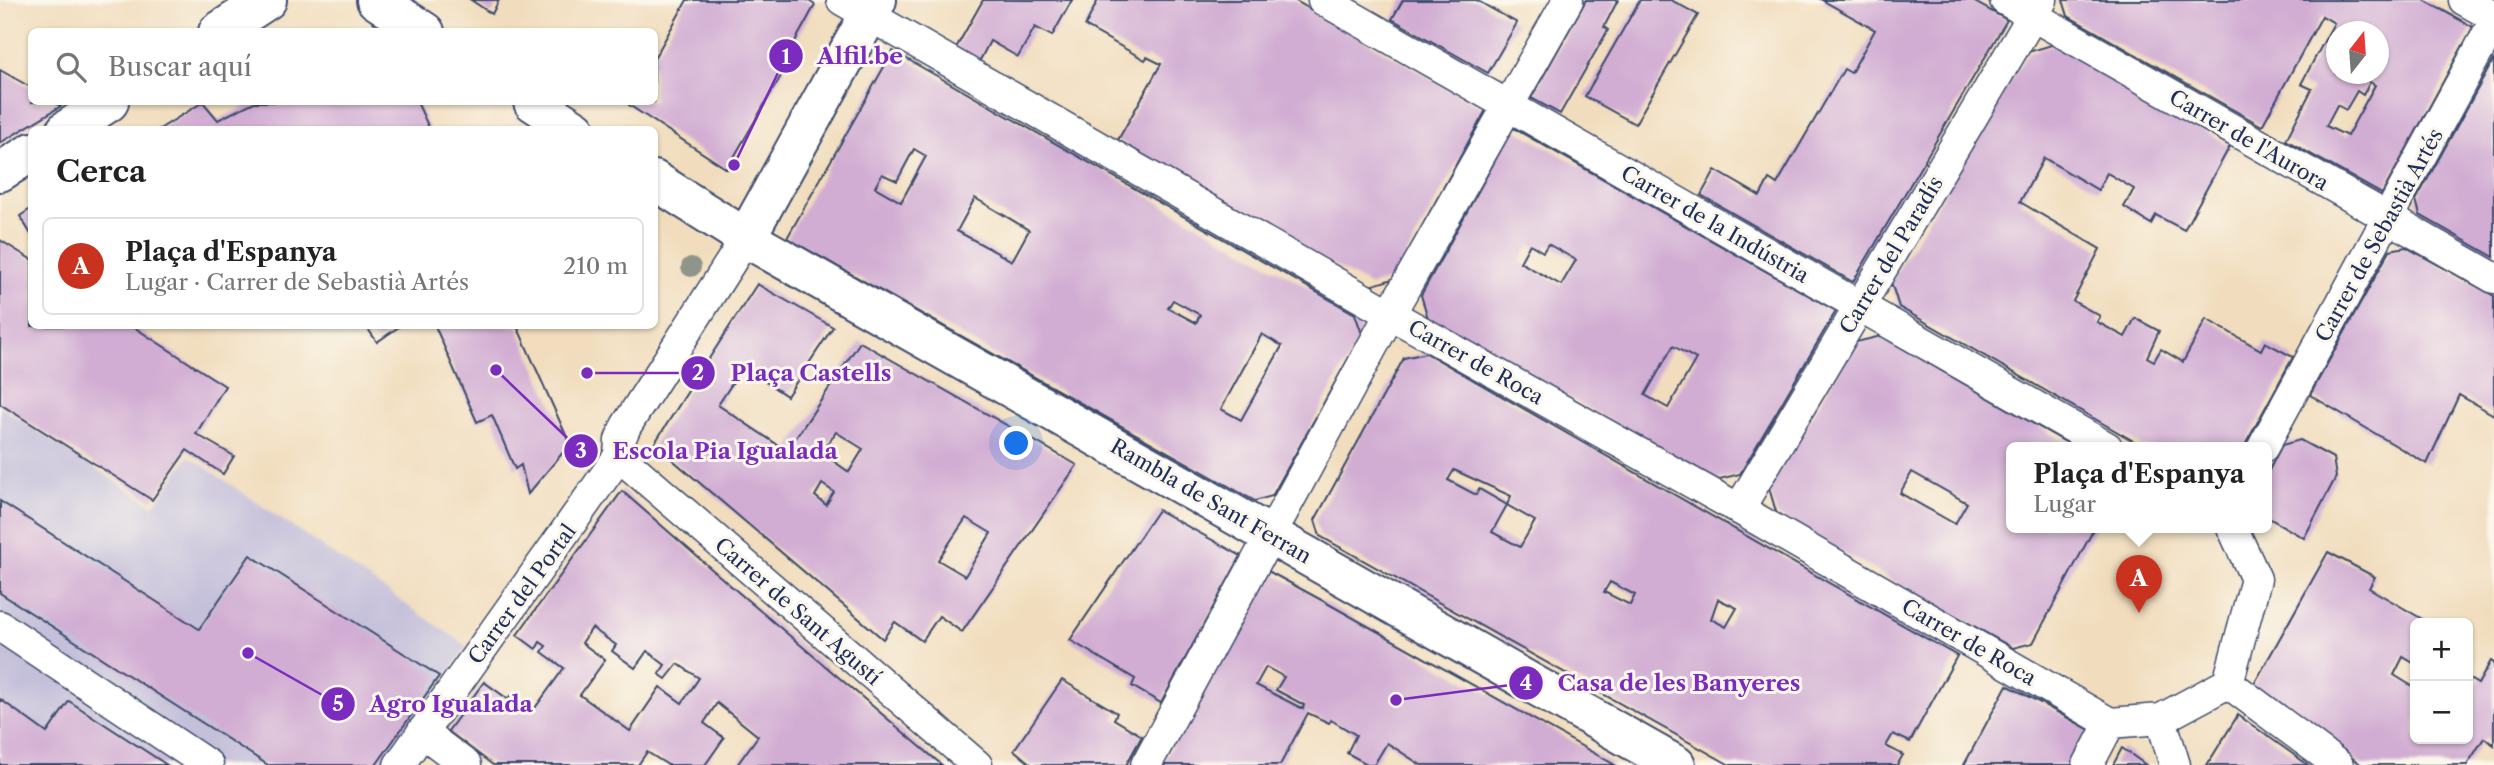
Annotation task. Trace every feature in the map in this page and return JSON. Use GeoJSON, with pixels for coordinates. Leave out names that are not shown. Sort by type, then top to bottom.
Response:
{"type":"FeatureCollection","features":[{"type":"Feature","properties":{"kind":"street"},"geometry":{"type":"LineString","coordinates":[[224,28],[267,0]]}},
{"type":"Feature","properties":{"kind":"street"},"geometry":{"type":"LineString","coordinates":[[376,0],[419,28]]}},
{"type":"Feature","properties":{"kind":"street","name":"Carrer de la Indústria"},"geometry":{"type":"LineString","coordinates":[[1323,0],[2098,442]]}},
{"type":"Feature","properties":{"kind":"street"},"geometry":{"type":"LineString","coordinates":[[1146,765],[1390,314],[1568,0]]}},
{"type":"Feature","properties":{"kind":"street","name":"Carrer de l'Aurora"},"geometry":{"type":"LineString","coordinates":[[2005,0],[2037,8],[2389,219],[2494,278]]}},
{"type":"Feature","properties":{"kind":"street"},"geometry":{"type":"LineString","coordinates":[[2464,0],[2494,19]]}},
{"type":"Feature","properties":{"kind":"street"},"geometry":{"type":"LineString","coordinates":[[619,456],[620,440],[626,426],[746,237],[863,5]]}},
{"type":"Feature","properties":{"kind":"street","name":"Carrer de Roca"},"geometry":{"type":"LineString","coordinates":[[863,5],[1390,314],[1739,509],[2110,723]]}},
{"type":"Feature","properties":{"kind":"street","name":"Carrer del Paradís"},"geometry":{"type":"LineString","coordinates":[[1739,509],[2037,8]]}},
{"type":"Feature","properties":{"kind":"street","name":"Carrer de Sebastià Artés"},"geometry":{"type":"LineString","coordinates":[[2266,442],[2389,219],[2494,19]]}},
{"type":"Feature","properties":{"kind":"street"},"geometry":{"type":"LineString","coordinates":[[72,126],[104,105]]}},
{"type":"Feature","properties":{"kind":"street"},"geometry":{"type":"LineString","coordinates":[[538,105],[570,126]]}},
{"type":"Feature","properties":{"kind":"street"},"geometry":{"type":"LineString","coordinates":[[0,172],[28,154]]}},
{"type":"Feature","properties":{"kind":"street","name":"Rambla de Sant Ferran"},"geometry":{"type":"LineString","coordinates":[[658,182],[746,237],[1676,765]]}},
{"type":"Feature","properties":{"kind":"street","name":"Carrer del Portal"},"geometry":{"type":"LineString","coordinates":[[399,765],[619,456]]}},
{"type":"Feature","properties":{"kind":"street","name":"Carrer de Sant Agustí"},"geometry":{"type":"LineString","coordinates":[[619,456],[977,765]]}},
{"type":"Feature","properties":{"kind":"street"},"geometry":{"type":"LineString","coordinates":[[2088,765],[2110,723],[2161,719],[2228,683],[2256,579],[2235,533]]}},
{"type":"Feature","properties":{"kind":"street"},"geometry":{"type":"LineString","coordinates":[[0,626],[208,765]]}},
{"type":"Feature","properties":{"kind":"street"},"geometry":{"type":"LineString","coordinates":[[2228,683],[2338,765]]}},
{"type":"Feature","properties":{"kind":"street"},"geometry":{"type":"LineString","coordinates":[[2161,719],[2175,765]]}},
{"type":"Feature","properties":{"kind":"street"},"geometry":{"type":"LineString","coordinates":[[422,732],[466,765]]}},
{"type":"Feature","properties":{"kind":"shaded area"},"geometry":{"type":"Polygon","coordinates":[[[0,407],[154,506],[189,456],[467,646],[384,765],[0,765],[0,407]]]}},
{"type":"Feature","properties":{"kind":"building"},"geometry":{"type":"Polygon","coordinates":[[[471,0],[499,0],[492,14],[471,0]]]}},
{"type":"Feature","properties":{"kind":"building"},"geometry":{"type":"Polygon","coordinates":[[[687,0],[807,0],[815,5],[781,67],[785,69],[727,169],[629,105],[658,105],[658,52],[687,0]]]}},
{"type":"Feature","properties":{"kind":"building"},"geometry":{"type":"Polygon","coordinates":[[[983,0],[1072,0],[1052,36],[1035,27],[1018,57],[990,41],[979,62],[956,48],[983,0]]]}},
{"type":"Feature","properties":{"kind":"building"},"geometry":{"type":"Polygon","coordinates":[[[1098,0],[1294,0],[1486,110],[1393,279],[1370,286],[1118,140],[1161,64],[1147,57],[1145,60],[1085,26],[1098,0]]]}},
{"type":"Feature","properties":{"kind":"building"},"geometry":{"type":"Polygon","coordinates":[[[1403,0],[1476,0],[1517,23],[1488,73],[1392,19],[1403,0]]]}},
{"type":"Feature","properties":{"kind":"building"},"geometry":{"type":"Polygon","coordinates":[[[1586,0],[1618,0],[1604,27],[1608,30],[1560,114],[1531,98],[1586,0]]]}},
{"type":"Feature","properties":{"kind":"building"},"geometry":{"type":"Polygon","coordinates":[[[1640,0],[1671,0],[1698,15],[1635,124],[1585,96],[1640,0]]]}},
{"type":"Feature","properties":{"kind":"building"},"geometry":{"type":"Polygon","coordinates":[[[1822,0],[1971,0],[2007,20],[1853,282],[1701,195],[1715,170],[1760,196],[1769,179],[1777,184],[1844,69],[1851,73],[1875,30],[1822,0]]]}},
{"type":"Feature","properties":{"kind":"building"},"geometry":{"type":"Polygon","coordinates":[[[2063,0],[2424,0],[2473,27],[2382,194],[2286,140],[2312,89],[2301,84],[2326,38],[2326,84],[2369,84],[2363,95],[2357,91],[2346,110],[2337,105],[2326,126],[2347,136],[2373,84],[2389,84],[2389,21],[2331,21],[2322,16],[2262,126],[2068,16],[2063,0]]]}},
{"type":"Feature","properties":{"kind":"building"},"geometry":{"type":"Polygon","coordinates":[[[2055,44],[2230,146],[2184,230],[2156,215],[2151,224],[2124,207],[2134,189],[2107,173],[2098,190],[2044,158],[2020,202],[2100,249],[2073,301],[2100,316],[2097,322],[2125,337],[2135,318],[2159,331],[2147,357],[2154,361],[2161,349],[2183,362],[2206,319],[2261,350],[2265,342],[2293,357],[2247,442],[2135,442],[1899,307],[1891,282],[2028,52],[2055,44]]]}},
{"type":"Feature","properties":{"kind":"building"},"geometry":{"type":"Polygon","coordinates":[[[893,51],[1355,314],[1362,334],[1272,496],[1255,501],[787,238],[893,51]],[[914,149],[897,181],[882,174],[875,187],[901,202],[926,156],[914,149]],[[975,198],[957,231],[1012,261],[1029,230],[975,198]],[[1173,300],[1168,308],[1196,323],[1200,315],[1173,300]],[[1262,334],[1221,409],[1241,420],[1282,346],[1262,334]]]}},
{"type":"Feature","properties":{"kind":"building"},"geometry":{"type":"Polygon","coordinates":[[[2494,59],[2494,257],[2420,215],[2416,200],[2494,59]]]}},
{"type":"Feature","properties":{"kind":"building"},"geometry":{"type":"Polygon","coordinates":[[[0,70],[28,86],[28,105],[61,106],[0,143],[0,70]]]}},
{"type":"Feature","properties":{"kind":"building"},"geometry":{"type":"Polygon","coordinates":[[[198,105],[206,105],[218,120],[248,105],[418,105],[428,126],[164,126],[198,105]]]}},
{"type":"Feature","properties":{"kind":"building"},"geometry":{"type":"Polygon","coordinates":[[[1513,128],[1836,311],[1740,474],[1716,480],[1428,318],[1421,295],[1513,128]],[[1530,244],[1520,262],[1561,285],[1576,260],[1548,244],[1543,252],[1530,244]],[[1673,346],[1645,395],[1668,408],[1696,359],[1673,346]]]}},
{"type":"Feature","properties":{"kind":"building"},"geometry":{"type":"Polygon","coordinates":[[[28,211],[28,229],[20,216],[28,211]]]}},
{"type":"Feature","properties":{"kind":"building"},"geometry":{"type":"Polygon","coordinates":[[[0,240],[28,258],[28,329],[137,329],[225,386],[196,434],[234,456],[223,474],[187,450],[152,500],[0,404],[0,240]]]}},
{"type":"Feature","properties":{"kind":"building"},"geometry":{"type":"Polygon","coordinates":[[[2406,247],[2494,296],[2494,415],[2459,395],[2427,464],[2310,395],[2390,250],[2406,247]]]}},
{"type":"Feature","properties":{"kind":"building"},"geometry":{"type":"Polygon","coordinates":[[[757,284],[833,327],[787,396],[743,367],[718,405],[787,451],[860,342],[1077,465],[962,632],[939,616],[922,641],[895,622],[883,639],[654,444],[757,284]],[[836,432],[822,453],[849,472],[863,449],[836,432]],[[822,484],[815,496],[826,505],[834,492],[822,484]],[[966,518],[938,560],[965,576],[991,533],[966,518]]]}},
{"type":"Feature","properties":{"kind":"building"},"geometry":{"type":"Polygon","coordinates":[[[368,329],[396,329],[377,342],[368,329]]]}},
{"type":"Feature","properties":{"kind":"building"},"geometry":{"type":"Polygon","coordinates":[[[436,329],[518,329],[570,444],[528,494],[521,465],[515,469],[492,415],[477,422],[436,329]]]}},
{"type":"Feature","properties":{"kind":"building"},"geometry":{"type":"Polygon","coordinates":[[[1881,336],[2065,442],[2006,442],[2006,533],[2092,533],[2033,643],[2013,648],[1777,515],[1769,488],[1856,342],[1881,336]],[[1912,472],[1900,493],[1955,524],[1967,503],[1912,472]]]}},
{"type":"Feature","properties":{"kind":"building"},"geometry":{"type":"Polygon","coordinates":[[[1426,353],[1957,656],[1910,742],[1893,734],[1886,746],[1903,755],[1897,765],[1730,765],[1320,536],[1315,520],[1404,358],[1426,353]],[[1454,470],[1448,480],[1476,495],[1479,489],[1507,505],[1511,496],[1454,470]],[[1507,505],[1492,532],[1520,547],[1535,521],[1507,505]],[[1610,582],[1604,592],[1630,605],[1635,595],[1610,582]],[[1718,599],[1711,619],[1726,627],[1737,608],[1718,599]]]}},
{"type":"Feature","properties":{"kind":"building"},"geometry":{"type":"Polygon","coordinates":[[[2300,440],[2333,458],[2336,477],[2304,538],[2272,520],[2272,464],[2282,445],[2300,440]]]}},
{"type":"Feature","properties":{"kind":"building"},"geometry":{"type":"Polygon","coordinates":[[[622,491],[942,765],[737,765],[758,736],[717,703],[704,723],[724,738],[705,765],[668,765],[647,752],[638,765],[493,765],[448,731],[484,682],[532,712],[564,668],[542,652],[546,646],[540,642],[536,649],[517,635],[622,491]],[[592,628],[582,643],[605,660],[580,695],[630,731],[660,687],[682,703],[699,678],[678,664],[666,679],[659,674],[665,665],[647,651],[635,668],[612,651],[616,645],[592,628]]]}},
{"type":"Feature","properties":{"kind":"building"},"geometry":{"type":"Polygon","coordinates":[[[0,501],[199,629],[250,555],[439,676],[376,765],[268,765],[0,593],[0,501]]]}},
{"type":"Feature","properties":{"kind":"building"},"geometry":{"type":"Polygon","coordinates":[[[1158,510],[1241,556],[1161,703],[1132,686],[1135,679],[1070,640],[1158,510]]]}},
{"type":"Feature","properties":{"kind":"building"},"geometry":{"type":"Polygon","coordinates":[[[2328,552],[2375,577],[2369,588],[2420,618],[2410,618],[2410,661],[2403,657],[2394,675],[2410,685],[2410,744],[2473,744],[2473,681],[2478,684],[2491,661],[2494,663],[2494,745],[2484,738],[2467,765],[2362,765],[2253,686],[2328,552]]]}},
{"type":"Feature","properties":{"kind":"building"},"geometry":{"type":"Polygon","coordinates":[[[1268,571],[1615,765],[1421,765],[1387,743],[1374,765],[1369,765],[1347,753],[1356,735],[1331,720],[1329,723],[1308,713],[1280,765],[1162,765],[1268,571]],[[1266,667],[1256,685],[1303,709],[1304,705],[1276,690],[1284,677],[1266,667]]]}},
{"type":"Feature","properties":{"kind":"building"},"geometry":{"type":"Polygon","coordinates":[[[1062,680],[1117,713],[1114,719],[1142,736],[1126,765],[1032,765],[1014,750],[1062,680]]]}},
{"type":"Feature","properties":{"kind":"building"},"geometry":{"type":"Polygon","coordinates":[[[2007,685],[2090,730],[2072,765],[1964,765],[2007,685]]]}},
{"type":"Feature","properties":{"kind":"building"},"geometry":{"type":"Polygon","coordinates":[[[0,699],[47,733],[69,701],[167,765],[0,765],[0,699]]]}},
{"type":"Feature","properties":{"kind":"building"},"geometry":{"type":"Polygon","coordinates":[[[2238,715],[2290,752],[2308,765],[2207,765],[2238,715]]]}},
{"type":"Feature","properties":{"kind":"building"},"geometry":{"type":"Polygon","coordinates":[[[2122,748],[2146,765],[2113,765],[2122,748]]]}},
{"type":"Feature","properties":{"kind":"place","name":"Alfil.be"},"geometry":{"type":"Point","coordinates":[734,165]}},
{"type":"Feature","properties":{"kind":"place","name":"Escola Pia Igualada"},"geometry":{"type":"Point","coordinates":[496,370]}},
{"type":"Feature","properties":{"kind":"place","name":"Plaça Castells"},"geometry":{"type":"Point","coordinates":[587,373]}},
{"type":"Feature","properties":{"kind":"place","name":"Plaça d'Espanya"},"geometry":{"type":"Point","coordinates":[2139,613]}},
{"type":"Feature","properties":{"kind":"place","name":"Agro Igualada"},"geometry":{"type":"Point","coordinates":[248,653]}},
{"type":"Feature","properties":{"kind":"place","name":"Casa de les Banyeres"},"geometry":{"type":"Point","coordinates":[1396,700]}}]}
